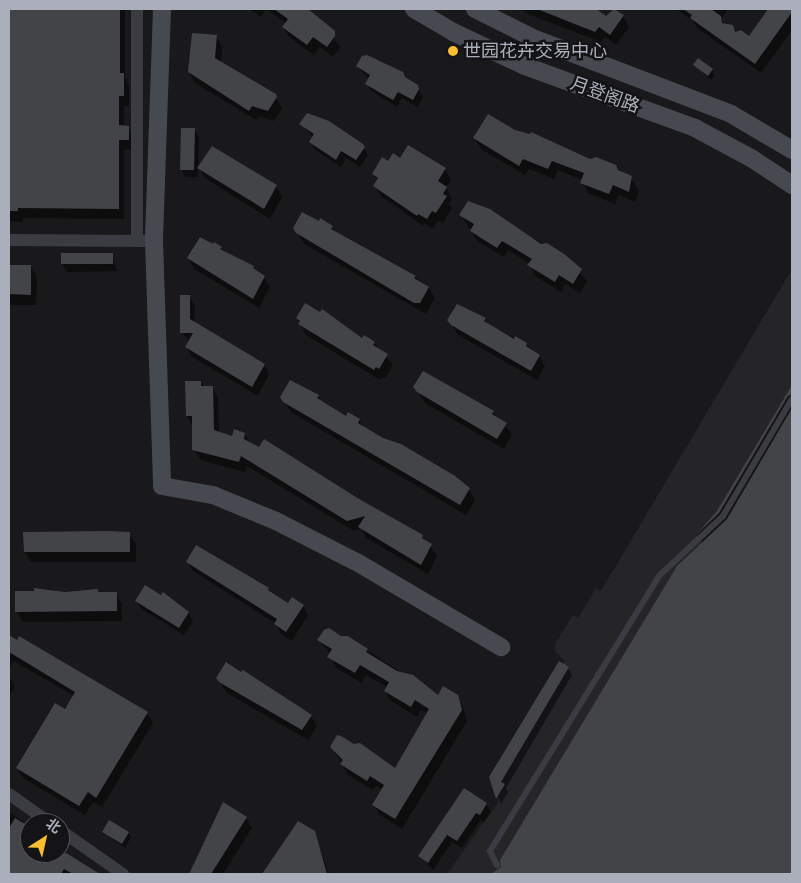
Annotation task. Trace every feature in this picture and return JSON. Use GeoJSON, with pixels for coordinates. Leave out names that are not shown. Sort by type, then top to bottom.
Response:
{"type":"FeatureCollection","features":[{"type":"Feature","properties":{"kind":"street"},"geometry":{"type":"LineString","coordinates":[[137,9],[145,241],[162,486],[212,495],[276,521],[360,564],[501,647]]}},
{"type":"Feature","properties":{"kind":"street"},"geometry":{"type":"LineString","coordinates":[[145,241],[162,9]]}},
{"type":"Feature","properties":{"kind":"street","name":"月登阁路"},"geometry":{"type":"LineString","coordinates":[[414,9],[452,32],[525,66],[695,128],[751,158],[792,185]]}},
{"type":"Feature","properties":{"kind":"street","name":"月登阁路"},"geometry":{"type":"LineString","coordinates":[[475,9],[535,39],[731,114],[792,150]]}},
{"type":"Feature","properties":{"kind":"street"},"geometry":{"type":"LineString","coordinates":[[9,240],[145,241]]}},
{"type":"Feature","properties":{"kind":"street"},"geometry":{"type":"LineString","coordinates":[[9,794],[36,813]]}},
{"type":"Feature","properties":{"kind":"street"},"geometry":{"type":"LineString","coordinates":[[70,837],[123,874]]}},
{"type":"Feature","properties":{"kind":"lane"},"geometry":{"type":"LineString","coordinates":[[497,865],[490,851],[660,575],[723,516],[792,399]]}},
{"type":"Feature","properties":{"kind":"shaded area"},"geometry":{"type":"Polygon","coordinates":[[[792,269],[792,874],[447,874],[499,801],[494,778],[565,661],[555,652],[555,644],[573,615],[578,618],[596,588],[601,591],[792,269]]]}},
{"type":"Feature","properties":{"kind":"building"},"geometry":{"type":"Polygon","coordinates":[[[9,9],[120,9],[120,73],[124,73],[124,96],[119,96],[119,125],[129,126],[129,140],[119,140],[119,209],[18,208],[18,211],[9,211],[9,9]]]}},
{"type":"Feature","properties":{"kind":"building"},"geometry":{"type":"Polygon","coordinates":[[[274,9],[308,9],[335,31],[335,36],[327,47],[313,37],[307,45],[282,27],[288,19],[274,9]]]}},
{"type":"Feature","properties":{"kind":"building"},"geometry":{"type":"Polygon","coordinates":[[[537,9],[596,9],[606,16],[614,9],[624,15],[610,35],[599,27],[595,32],[537,9]]]}},
{"type":"Feature","properties":{"kind":"building"},"geometry":{"type":"Polygon","coordinates":[[[683,9],[711,9],[721,16],[722,23],[733,25],[735,32],[741,30],[749,36],[768,9],[792,9],[792,12],[755,64],[690,18],[692,15],[683,9]]]}},
{"type":"Feature","properties":{"kind":"building"},"geometry":{"type":"Polygon","coordinates":[[[192,33],[217,35],[215,58],[276,94],[277,97],[268,111],[252,106],[249,111],[188,72],[192,33]]]}},
{"type":"Feature","properties":{"kind":"building"},"geometry":{"type":"Polygon","coordinates":[[[367,55],[403,72],[405,77],[418,85],[419,89],[413,100],[398,92],[393,100],[365,84],[370,75],[356,66],[362,56],[367,55]]]}},
{"type":"Feature","properties":{"kind":"building"},"geometry":{"type":"Polygon","coordinates":[[[698,58],[713,69],[708,76],[693,65],[698,58]]]}},
{"type":"Feature","properties":{"kind":"building"},"geometry":{"type":"Polygon","coordinates":[[[307,113],[329,121],[363,144],[365,147],[356,160],[341,151],[336,160],[309,142],[314,134],[299,124],[307,113]]]}},
{"type":"Feature","properties":{"kind":"building"},"geometry":{"type":"Polygon","coordinates":[[[488,114],[515,130],[530,134],[531,132],[590,159],[596,157],[616,165],[618,170],[632,176],[629,192],[613,185],[609,194],[580,183],[584,173],[552,161],[548,169],[523,159],[519,166],[473,138],[488,114]]]}},
{"type":"Feature","properties":{"kind":"building"},"geometry":{"type":"Polygon","coordinates":[[[181,128],[195,128],[194,170],[180,170],[181,128]]]}},
{"type":"Feature","properties":{"kind":"building"},"geometry":{"type":"Polygon","coordinates":[[[408,145],[446,168],[438,181],[447,187],[443,194],[447,196],[436,213],[432,211],[427,219],[418,214],[417,216],[373,186],[378,178],[372,174],[382,157],[388,161],[393,153],[400,158],[408,145]]]}},
{"type":"Feature","properties":{"kind":"building"},"geometry":{"type":"Polygon","coordinates":[[[212,146],[277,185],[264,209],[197,168],[212,146]]]}},
{"type":"Feature","properties":{"kind":"building"},"geometry":{"type":"Polygon","coordinates":[[[468,201],[490,209],[541,244],[547,243],[564,254],[582,269],[573,284],[559,275],[555,282],[527,265],[532,259],[502,241],[497,248],[470,231],[474,224],[459,215],[468,201]]]}},
{"type":"Feature","properties":{"kind":"building"},"geometry":{"type":"Polygon","coordinates":[[[302,212],[319,221],[320,218],[333,226],[331,229],[416,276],[414,278],[429,287],[420,303],[414,303],[296,233],[293,228],[302,212]]]}},
{"type":"Feature","properties":{"kind":"building"},"geometry":{"type":"Polygon","coordinates":[[[200,237],[213,244],[214,242],[222,247],[220,249],[254,266],[253,268],[265,276],[253,299],[187,258],[200,237]]]}},
{"type":"Feature","properties":{"kind":"building"},"geometry":{"type":"Polygon","coordinates":[[[61,253],[113,253],[113,264],[61,264],[61,253]]]}},
{"type":"Feature","properties":{"kind":"building"},"geometry":{"type":"Polygon","coordinates":[[[9,265],[31,265],[31,295],[9,294],[9,265]]]}},
{"type":"Feature","properties":{"kind":"building"},"geometry":{"type":"Polygon","coordinates":[[[180,295],[190,295],[190,319],[265,364],[252,387],[185,347],[193,333],[180,333],[180,295]]]}},
{"type":"Feature","properties":{"kind":"building"},"geometry":{"type":"Polygon","coordinates":[[[305,303],[320,312],[322,309],[362,338],[364,335],[375,342],[373,345],[388,354],[379,369],[376,367],[374,370],[298,324],[300,321],[296,318],[305,303]]]}},
{"type":"Feature","properties":{"kind":"building"},"geometry":{"type":"Polygon","coordinates":[[[457,304],[486,318],[484,321],[514,339],[515,336],[527,343],[526,346],[540,355],[531,371],[451,325],[447,320],[457,304]]]}},
{"type":"Feature","properties":{"kind":"building"},"geometry":{"type":"Polygon","coordinates":[[[423,371],[494,411],[492,414],[507,423],[497,439],[417,392],[413,387],[423,371]]]}},
{"type":"Feature","properties":{"kind":"building"},"geometry":{"type":"Polygon","coordinates":[[[290,380],[319,395],[317,398],[346,416],[348,412],[360,419],[358,423],[383,438],[401,444],[455,476],[470,488],[460,505],[283,402],[280,397],[290,380]]]}},
{"type":"Feature","properties":{"kind":"building"},"geometry":{"type":"Polygon","coordinates":[[[185,381],[201,381],[201,386],[213,386],[214,430],[232,436],[234,429],[245,433],[244,439],[259,447],[264,439],[359,499],[423,535],[422,538],[432,544],[421,565],[358,527],[365,516],[347,521],[241,456],[239,462],[192,450],[192,416],[186,416],[185,381]]]}},
{"type":"Feature","properties":{"kind":"building"},"geometry":{"type":"Polygon","coordinates":[[[792,385],[792,394],[788,396],[719,513],[696,535],[717,511],[792,385]]]}},
{"type":"Feature","properties":{"kind":"building"},"geometry":{"type":"Polygon","coordinates":[[[792,408],[792,874],[491,874],[501,867],[500,860],[677,566],[727,519],[792,408]]]}},
{"type":"Feature","properties":{"kind":"building"},"geometry":{"type":"Polygon","coordinates":[[[23,532],[130,532],[130,552],[24,552],[23,532]]]}},
{"type":"Feature","properties":{"kind":"building"},"geometry":{"type":"Polygon","coordinates":[[[196,545],[269,588],[268,590],[288,603],[292,597],[304,605],[286,632],[274,624],[277,619],[186,562],[196,545]]]}},
{"type":"Feature","properties":{"kind":"building"},"geometry":{"type":"Polygon","coordinates":[[[145,585],[161,595],[163,592],[189,612],[179,628],[135,601],[145,585]]]}},
{"type":"Feature","properties":{"kind":"building"},"geometry":{"type":"Polygon","coordinates":[[[34,588],[65,592],[98,589],[98,592],[117,592],[117,611],[15,612],[15,591],[34,591],[34,588]]]}},
{"type":"Feature","properties":{"kind":"building"},"geometry":{"type":"Polygon","coordinates":[[[329,628],[341,636],[348,636],[368,649],[366,652],[397,671],[413,675],[438,695],[443,686],[458,695],[462,710],[395,819],[372,805],[384,785],[370,776],[367,781],[340,764],[343,760],[330,747],[337,735],[341,736],[354,744],[360,743],[395,768],[429,709],[415,700],[411,707],[384,691],[389,682],[360,665],[355,673],[327,657],[332,649],[317,640],[324,630],[329,628]]]}},
{"type":"Feature","properties":{"kind":"building"},"geometry":{"type":"Polygon","coordinates":[[[9,635],[17,640],[19,636],[148,712],[96,798],[88,792],[79,806],[16,768],[55,703],[65,709],[75,692],[9,652],[9,635]]]}},
{"type":"Feature","properties":{"kind":"building"},"geometry":{"type":"Polygon","coordinates":[[[559,661],[569,667],[501,782],[505,784],[496,799],[489,777],[559,661]]]}},
{"type":"Feature","properties":{"kind":"building"},"geometry":{"type":"Polygon","coordinates":[[[226,662],[241,672],[243,670],[312,715],[302,730],[219,682],[216,678],[226,662]]]}},
{"type":"Feature","properties":{"kind":"building"},"geometry":{"type":"Polygon","coordinates":[[[464,788],[487,803],[480,815],[476,813],[457,841],[447,835],[428,863],[418,856],[464,788]]]}},
{"type":"Feature","properties":{"kind":"building"},"geometry":{"type":"Polygon","coordinates":[[[223,802],[247,817],[211,874],[189,874],[223,802]]]}},
{"type":"Feature","properties":{"kind":"building"},"geometry":{"type":"Polygon","coordinates":[[[15,818],[20,821],[20,863],[70,863],[70,855],[100,874],[73,874],[64,869],[61,874],[9,874],[9,828],[15,818]]]}},
{"type":"Feature","properties":{"kind":"building"},"geometry":{"type":"Polygon","coordinates":[[[109,820],[129,832],[122,844],[102,832],[109,820]]]}},
{"type":"Feature","properties":{"kind":"building"},"geometry":{"type":"Polygon","coordinates":[[[298,821],[315,831],[327,874],[262,874],[298,821]]]}},
{"type":"Feature","properties":{"kind":"place","name":"世园花卉交易中心"},"geometry":{"type":"Point","coordinates":[453,51]}}]}
